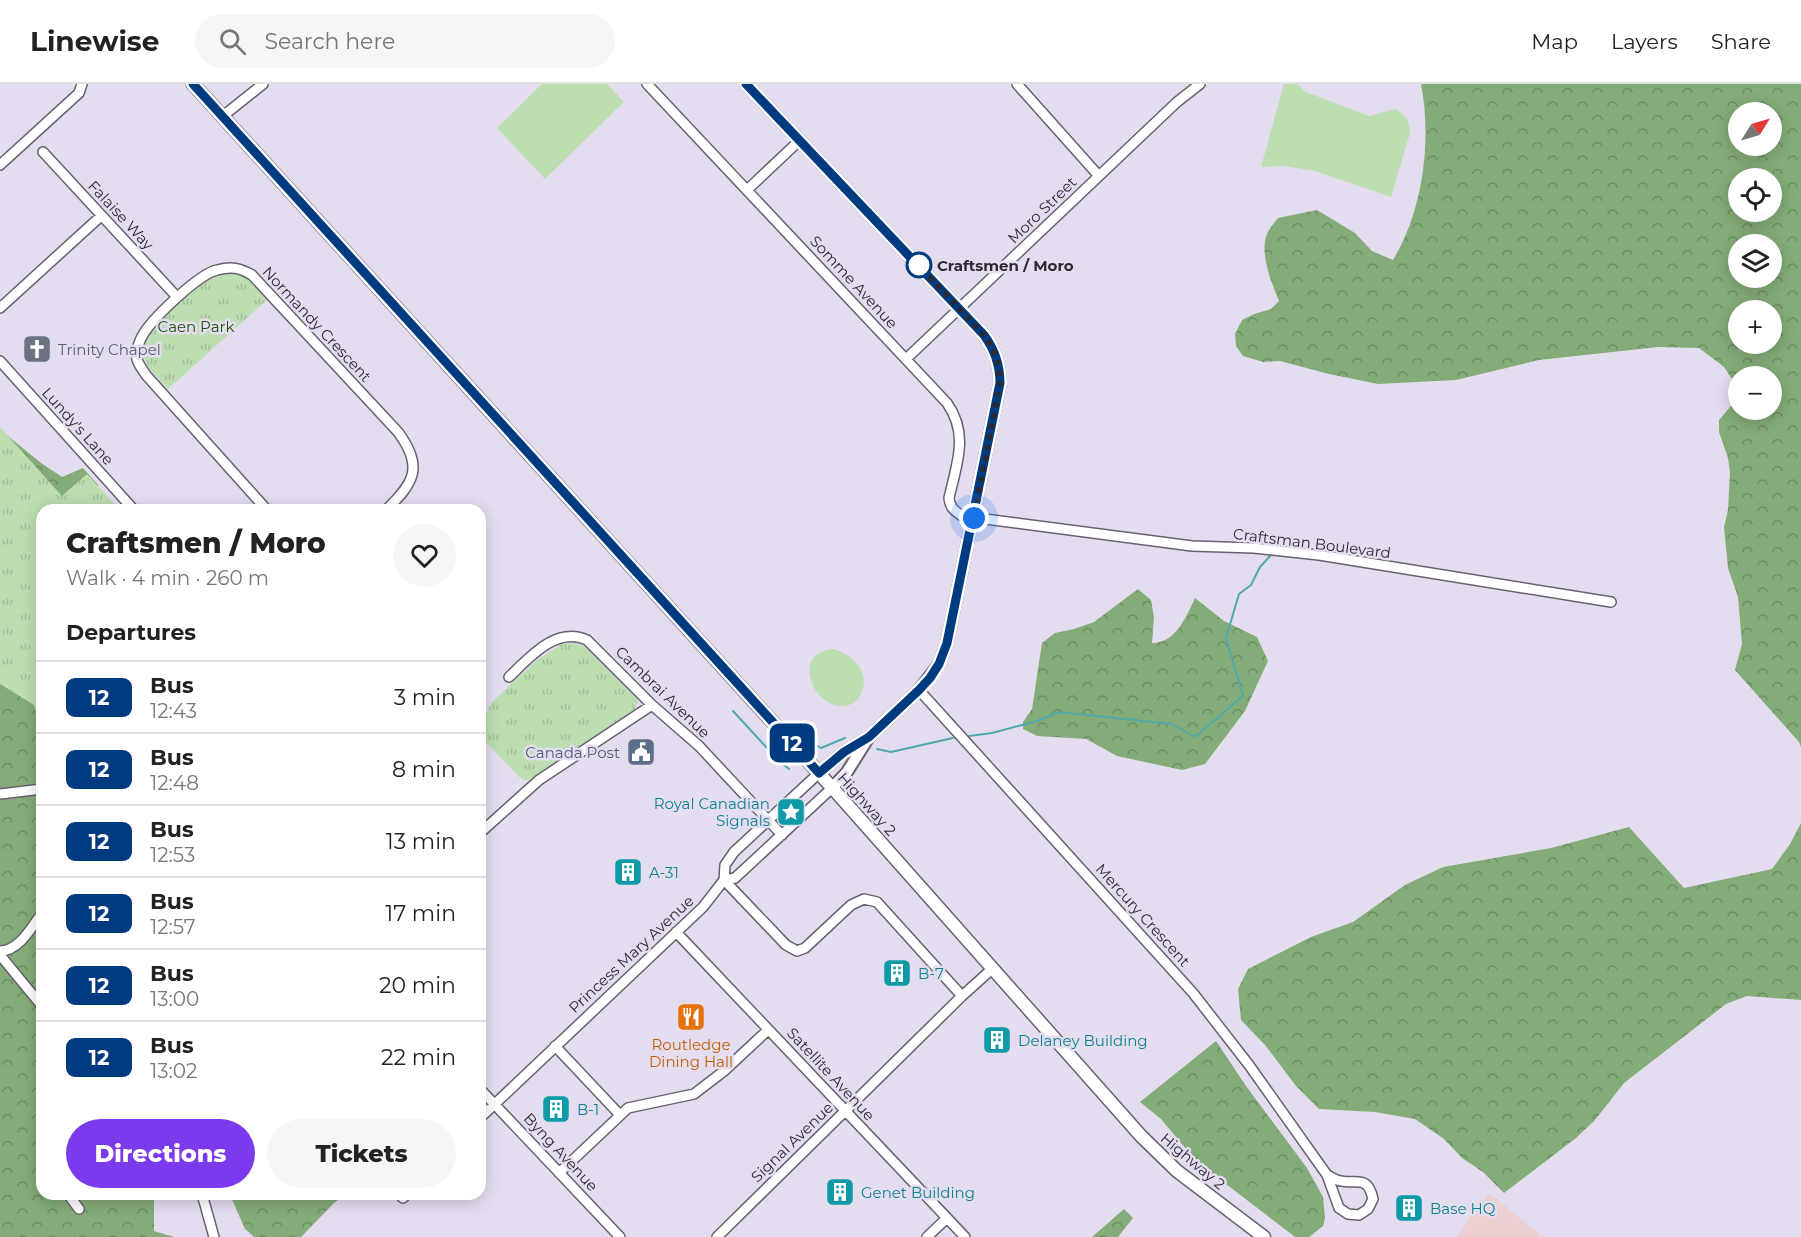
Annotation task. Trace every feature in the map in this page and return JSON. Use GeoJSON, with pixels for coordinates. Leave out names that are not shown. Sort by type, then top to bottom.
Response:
{"type":"FeatureCollection","features":[{"type":"Feature","properties":{"kind":"main road","name":"Highway 2"},"geometry":{"type":"LineString","coordinates":[[194,84],[819,773],[1141,1136],[1177,1171],[1264,1237]]}},
{"type":"Feature","properties":{"kind":"street"},"geometry":{"type":"LineString","coordinates":[[0,165],[79,93],[82,84]]}},
{"type":"Feature","properties":{"kind":"street"},"geometry":{"type":"LineString","coordinates":[[223,116],[263,84]]}},
{"type":"Feature","properties":{"kind":"street","name":"Somme Avenue"},"geometry":{"type":"LineString","coordinates":[[647,84],[954,412],[960,432],[960,446],[949,498],[950,504],[952,509],[962,516],[974,518]]}},
{"type":"Feature","properties":{"kind":"street"},"geometry":{"type":"LineString","coordinates":[[746,84],[990,343],[1000,372],[1000,383],[974,518],[947,643],[939,664],[919,690],[869,737],[844,752],[819,773]]}},
{"type":"Feature","properties":{"kind":"street"},"geometry":{"type":"LineString","coordinates":[[1017,84],[1099,176]]}},
{"type":"Feature","properties":{"kind":"street","name":"Moro Street"},"geometry":{"type":"LineString","coordinates":[[906,359],[1177,102],[1200,84]]}},
{"type":"Feature","properties":{"kind":"street"},"geometry":{"type":"LineString","coordinates":[[747,190],[800,140]]}},
{"type":"Feature","properties":{"kind":"street","name":"Falaise Way"},"geometry":{"type":"LineString","coordinates":[[43,152],[177,297]]}},
{"type":"Feature","properties":{"kind":"street"},"geometry":{"type":"LineString","coordinates":[[0,308],[101,216]]}},
{"type":"Feature","properties":{"kind":"street","name":"Normandy Crescent"},"geometry":{"type":"LineString","coordinates":[[262,504],[153,383],[136,358],[138,343],[145,331],[177,297],[215,270],[240,268],[252,275],[398,432],[408,446],[413,474],[405,492],[392,504]]}},
{"type":"Feature","properties":{"kind":"street","name":"Lundy's Lane"},"geometry":{"type":"LineString","coordinates":[[0,361],[129,504]]}},
{"type":"Feature","properties":{"kind":"street","name":"Craftsman Boulevard"},"geometry":{"type":"LineString","coordinates":[[974,518],[1192,546],[1254,548],[1319,555],[1611,602]]}},
{"type":"Feature","properties":{"kind":"street","name":"Cambrai Avenue"},"geometry":{"type":"LineString","coordinates":[[509,677],[555,639],[564,636],[580,637],[592,644],[652,705],[699,746],[782,834]]}},
{"type":"Feature","properties":{"kind":"street","name":"Mercury Crescent"},"geometry":{"type":"LineString","coordinates":[[919,690],[1193,993],[1249,1065],[1327,1175],[1339,1208],[1348,1214],[1359,1215],[1368,1209],[1373,1199],[1370,1188],[1362,1181],[1337,1180],[1327,1175]]}},
{"type":"Feature","properties":{"kind":"street"},"geometry":{"type":"LineString","coordinates":[[486,828],[539,780],[652,705]]}},
{"type":"Feature","properties":{"kind":"street"},"geometry":{"type":"LineString","coordinates":[[832,788],[847,772],[869,737]]}},
{"type":"Feature","properties":{"kind":"street","name":"Princess Mary Avenue"},"geometry":{"type":"LineString","coordinates":[[724,880],[725,865],[734,852],[819,773]]}},
{"type":"Feature","properties":{"kind":"street","name":"Princess Mary Avenue"},"geometry":{"type":"LineString","coordinates":[[486,1112],[703,907],[724,880],[735,878],[832,788]]}},
{"type":"Feature","properties":{"kind":"street"},"geometry":{"type":"LineString","coordinates":[[0,794],[36,790]]}},
{"type":"Feature","properties":{"kind":"street"},"geometry":{"type":"LineString","coordinates":[[724,880],[786,945],[797,951],[805,948],[851,905],[864,899],[877,902],[962,996]]}},
{"type":"Feature","properties":{"kind":"street"},"geometry":{"type":"LineString","coordinates":[[36,920],[16,945],[0,953],[36,998]]}},
{"type":"Feature","properties":{"kind":"street","name":"Satellite Avenue"},"geometry":{"type":"LineString","coordinates":[[676,932],[965,1237]]}},
{"type":"Feature","properties":{"kind":"street"},"geometry":{"type":"LineString","coordinates":[[14,970],[16,945]]}},
{"type":"Feature","properties":{"kind":"street","name":"Signal Avenue"},"geometry":{"type":"LineString","coordinates":[[717,1237],[992,969]]}},
{"type":"Feature","properties":{"kind":"street"},"geometry":{"type":"LineString","coordinates":[[560,1173],[620,1115],[634,1106],[694,1094],[724,1071],[768,1030]]}},
{"type":"Feature","properties":{"kind":"street"},"geometry":{"type":"LineString","coordinates":[[555,1046],[620,1115]]}},
{"type":"Feature","properties":{"kind":"street","name":"Byng Avenue"},"geometry":{"type":"LineString","coordinates":[[486,1095],[620,1237]]}},
{"type":"Feature","properties":{"kind":"street"},"geometry":{"type":"LineString","coordinates":[[72,1200],[79,1209]]}},
{"type":"Feature","properties":{"kind":"street"},"geometry":{"type":"LineString","coordinates":[[204,1200],[214,1237]]}},
{"type":"Feature","properties":{"kind":"street"},"geometry":{"type":"LineString","coordinates":[[927,1237],[947,1218]]}},
{"type":"Feature","properties":{"kind":"shaded area"},"geometry":{"type":"Polygon","coordinates":[[[1489,1193],[1543,1237],[1456,1237],[1489,1193]]]}},
{"type":"Feature","properties":{"kind":"green space"},"geometry":{"type":"Polygon","coordinates":[[[542,84],[607,84],[624,102],[545,179],[497,128],[542,84]]]}},
{"type":"Feature","properties":{"kind":"green space"},"geometry":{"type":"Polygon","coordinates":[[[1284,84],[1297,84],[1306,92],[1369,116],[1395,109],[1405,116],[1410,133],[1391,197],[1312,170],[1281,166],[1261,167],[1284,84]]]}},
{"type":"Feature","properties":{"kind":"green space"},"geometry":{"type":"Polygon","coordinates":[[[1421,84],[1801,84],[1801,747],[1735,670],[1742,644],[1738,597],[1728,568],[1724,527],[1728,510],[1730,472],[1719,432],[1719,420],[1728,410],[1728,420],[1782,420],[1782,366],[1728,366],[1728,373],[1724,367],[1699,348],[1658,347],[1539,360],[1456,380],[1378,384],[1280,361],[1263,362],[1243,356],[1236,346],[1235,334],[1242,320],[1271,309],[1279,301],[1265,259],[1267,234],[1278,218],[1317,210],[1355,233],[1372,251],[1393,260],[1412,220],[1418,198],[1425,151],[1421,84]]]}},
{"type":"Feature","properties":{"kind":"green space","name":"Caen Park"},"geometry":{"type":"Polygon","coordinates":[[[227,268],[247,275],[269,298],[168,389],[147,366],[141,344],[146,334],[189,294],[215,273],[227,268]]]}},
{"type":"Feature","properties":{"kind":"green space"},"geometry":{"type":"Polygon","coordinates":[[[0,427],[62,496],[87,474],[114,504],[36,504],[36,712],[34,705],[0,684],[0,427]]]}},
{"type":"Feature","properties":{"kind":"green space"},"geometry":{"type":"Polygon","coordinates":[[[3,432],[62,477],[83,468],[98,485],[95,504],[36,504],[36,1200],[154,1200],[154,1231],[174,1237],[0,1237],[0,495],[3,432]]]}},
{"type":"Feature","properties":{"kind":"green space"},"geometry":{"type":"Polygon","coordinates":[[[1138,589],[1151,600],[1154,617],[1152,643],[1168,639],[1174,634],[1184,621],[1195,598],[1224,621],[1257,637],[1268,661],[1245,711],[1205,764],[1182,770],[1117,756],[1086,739],[1037,736],[1023,729],[1023,722],[1032,709],[1042,643],[1055,633],[1094,622],[1138,589]]]}},
{"type":"Feature","properties":{"kind":"green space"},"geometry":{"type":"Polygon","coordinates":[[[573,643],[586,647],[635,695],[638,702],[635,709],[529,780],[524,780],[486,742],[486,713],[492,702],[537,660],[562,644],[573,643]]]}},
{"type":"Feature","properties":{"kind":"green space"},"geometry":{"type":"Polygon","coordinates":[[[833,649],[847,655],[862,672],[864,679],[861,694],[851,704],[839,706],[828,702],[818,694],[812,683],[809,672],[811,661],[819,653],[833,649]]]}},
{"type":"Feature","properties":{"kind":"green space"},"geometry":{"type":"Polygon","coordinates":[[[1801,823],[1801,1000],[1747,996],[1726,1004],[1624,1083],[1595,1120],[1576,1138],[1504,1193],[1483,1172],[1462,1158],[1444,1139],[1415,1119],[1375,1112],[1319,1109],[1296,1086],[1265,1045],[1241,1020],[1238,989],[1248,969],[1311,937],[1353,922],[1405,885],[1443,867],[1551,848],[1629,827],[1684,888],[1772,869],[1790,844],[1801,823]]]}},
{"type":"Feature","properties":{"kind":"green space"},"geometry":{"type":"Polygon","coordinates":[[[1216,1041],[1246,1086],[1307,1168],[1323,1197],[1325,1218],[1323,1226],[1309,1237],[1295,1237],[1196,1161],[1161,1119],[1140,1102],[1216,1041]]]}},
{"type":"Feature","properties":{"kind":"green space"},"geometry":{"type":"Polygon","coordinates":[[[232,1200],[338,1200],[301,1237],[254,1237],[245,1229],[232,1200]]]}},
{"type":"Feature","properties":{"kind":"green space"},"geometry":{"type":"Polygon","coordinates":[[[1124,1209],[1133,1218],[1118,1237],[1092,1237],[1124,1209]]]}},
{"type":"Feature","properties":{"kind":"waterway"},"geometry":{"type":"LineString","coordinates":[[969,736],[992,733],[1037,721],[1059,712],[1172,724],[1195,737],[1243,696],[1226,638],[1239,594],[1251,585],[1260,567],[1271,555]]}},
{"type":"Feature","properties":{"kind":"waterway"},"geometry":{"type":"LineString","coordinates":[[733,711],[789,769]]}},
{"type":"Feature","properties":{"kind":"waterway"},"geometry":{"type":"LineString","coordinates":[[811,747],[814,744],[821,748],[845,738]]}},
{"type":"Feature","properties":{"kind":"waterway"},"geometry":{"type":"LineString","coordinates":[[877,749],[891,752],[953,738]]}},
{"type":"Feature","properties":{"kind":"bus line","name":"12"},"geometry":{"type":"LineString","coordinates":[[193,84],[819,773],[844,752],[869,737],[919,690],[939,664],[947,643],[974,518],[1000,383],[1000,372],[995,352],[984,335],[746,84]]}},
{"type":"Feature","properties":{"kind":"place","name":"Craftsmen / Moro"},"geometry":{"type":"Point","coordinates":[919,265]}},
{"type":"Feature","properties":{"kind":"place","name":"Trinity Chapel"},"geometry":{"type":"Point","coordinates":[37,349]}},
{"type":"Feature","properties":{"kind":"place","name":"Canada Post"},"geometry":{"type":"Point","coordinates":[641,752]}},
{"type":"Feature","properties":{"kind":"place","name":"Royal Canadian Signals"},"geometry":{"type":"Point","coordinates":[791,812]}},
{"type":"Feature","properties":{"kind":"place","name":"A-31"},"geometry":{"type":"Point","coordinates":[628,872]}},
{"type":"Feature","properties":{"kind":"place","name":"B-7"},"geometry":{"type":"Point","coordinates":[897,973]}},
{"type":"Feature","properties":{"kind":"place","name":"Routledge Dining Hall"},"geometry":{"type":"Point","coordinates":[691,1017]}},
{"type":"Feature","properties":{"kind":"place","name":"Delaney Building"},"geometry":{"type":"Point","coordinates":[997,1040]}},
{"type":"Feature","properties":{"kind":"place","name":"B-1"},"geometry":{"type":"Point","coordinates":[556,1109]}},
{"type":"Feature","properties":{"kind":"place","name":"Genet Building"},"geometry":{"type":"Point","coordinates":[840,1192]}},
{"type":"Feature","properties":{"kind":"place","name":"Base HQ"},"geometry":{"type":"Point","coordinates":[1409,1208]}},
{"type":"Feature","properties":{"kind":"route"},"geometry":{"type":"LineString","coordinates":[[919,265],[914,260],[984,335],[995,352],[998,362],[1000,383],[974,518]]}}]}
